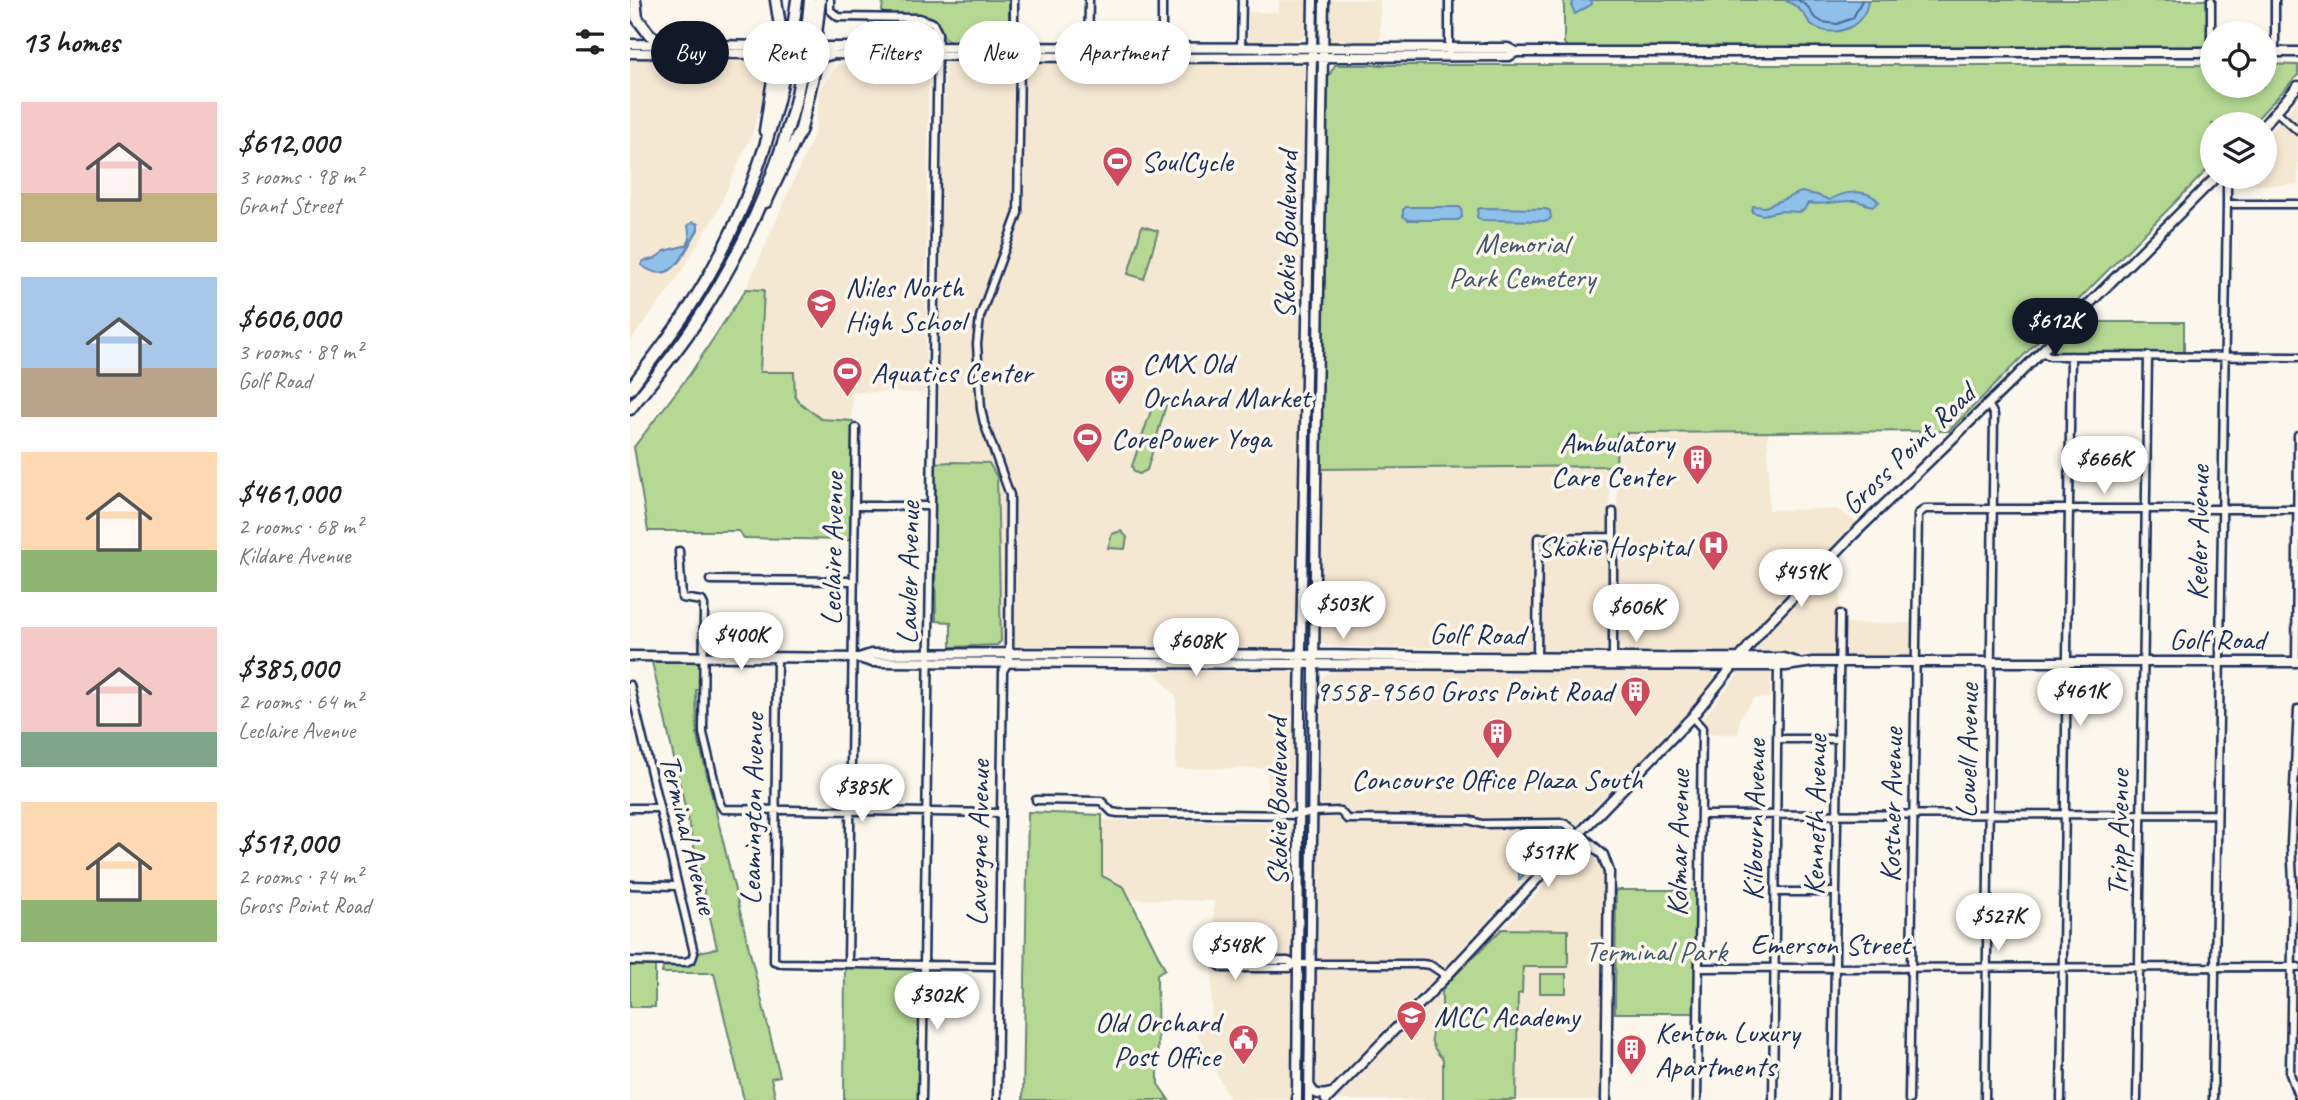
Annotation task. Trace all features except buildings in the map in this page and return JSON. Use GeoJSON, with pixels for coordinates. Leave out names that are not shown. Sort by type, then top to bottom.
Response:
{"type":"FeatureCollection","features":[{"type":"Feature","properties":{"kind":"highway"},"geometry":{"type":"LineString","coordinates":[[630,7],[634,0]]}},
{"type":"Feature","properties":{"kind":"highway"},"geometry":{"type":"LineString","coordinates":[[634,0],[637,18],[651,35]]}},
{"type":"Feature","properties":{"kind":"highway"},"geometry":{"type":"LineString","coordinates":[[763,153],[779,41],[776,0]]}},
{"type":"Feature","properties":{"kind":"highway"},"geometry":{"type":"LineString","coordinates":[[630,389],[670,335],[713,266],[752,185],[782,90],[797,0]]}},
{"type":"Feature","properties":{"kind":"highway"},"geometry":{"type":"LineString","coordinates":[[630,409],[695,324],[749,225],[791,119],[810,0]]}},
{"type":"Feature","properties":{"kind":"highway"},"geometry":{"type":"LineString","coordinates":[[816,21],[820,0]]}},
{"type":"Feature","properties":{"kind":"highway"},"geometry":{"type":"LineString","coordinates":[[749,225],[764,206],[801,129],[816,63],[831,54]]}},
{"type":"Feature","properties":{"kind":"highway"},"geometry":{"type":"LineString","coordinates":[[806,110],[808,84]]}},
{"type":"Feature","properties":{"kind":"main road","name":"Skokie Boulevard"},"geometry":{"type":"LineString","coordinates":[[1297,1100],[1296,964],[1313,0]]}},
{"type":"Feature","properties":{"kind":"main road","name":"Skokie Boulevard"},"geometry":{"type":"LineString","coordinates":[[1309,1100],[1324,0]]}},
{"type":"Feature","properties":{"kind":"main road"},"geometry":{"type":"LineString","coordinates":[[630,44],[651,45]]}},
{"type":"Feature","properties":{"kind":"main road"},"geometry":{"type":"LineString","coordinates":[[1191,47],[1449,52]]}},
{"type":"Feature","properties":{"kind":"main road"},"geometry":{"type":"LineString","coordinates":[[1191,58],[1323,58],[1508,48],[1516,51],[2200,52]]}},
{"type":"Feature","properties":{"kind":"main road"},"geometry":{"type":"LineString","coordinates":[[630,53],[743,51]]}},
{"type":"Feature","properties":{"kind":"main road"},"geometry":{"type":"LineString","coordinates":[[2277,52],[2298,52]]}},
{"type":"Feature","properties":{"kind":"main road"},"geometry":{"type":"LineString","coordinates":[[831,54],[844,54]]}},
{"type":"Feature","properties":{"kind":"main road"},"geometry":{"type":"LineString","coordinates":[[2276,111],[2298,86]]}},
{"type":"Feature","properties":{"kind":"main road","name":"Gross Point Road"},"geometry":{"type":"LineString","coordinates":[[1326,1100],[1692,717],[1770,621],[1854,534],[2204,189]]}},
{"type":"Feature","properties":{"kind":"main road","name":"Golf Road"},"geometry":{"type":"LineString","coordinates":[[630,656],[856,658],[872,662],[1009,657],[1537,662],[1736,662],[1783,658],[1800,662]]}},
{"type":"Feature","properties":{"kind":"main road","name":"Golf Road"},"geometry":{"type":"LineString","coordinates":[[929,658],[995,662],[1009,657]]}},
{"type":"Feature","properties":{"kind":"main road","name":"Golf Road"},"geometry":{"type":"LineString","coordinates":[[1537,662],[1613,658],[1778,666],[1800,662],[2297,662]]}},
{"type":"Feature","properties":{"kind":"main road"},"geometry":{"type":"LineString","coordinates":[[1579,834],[1602,855],[1609,872],[1606,1100]]}},
{"type":"Feature","properties":{"kind":"main road"},"geometry":{"type":"LineString","coordinates":[[1309,1084],[1311,1090],[1323,1096],[1334,1092]]}},
{"type":"Feature","properties":{"kind":"street"},"geometry":{"type":"LineString","coordinates":[[830,0],[830,10],[838,17],[929,21]]}},
{"type":"Feature","properties":{"kind":"street"},"geometry":{"type":"LineString","coordinates":[[1014,0],[1014,21]]}},
{"type":"Feature","properties":{"kind":"street"},"geometry":{"type":"LineString","coordinates":[[1089,0],[1089,21]]}},
{"type":"Feature","properties":{"kind":"street"},"geometry":{"type":"LineString","coordinates":[[1162,0],[1162,21]]}},
{"type":"Feature","properties":{"kind":"street"},"geometry":{"type":"LineString","coordinates":[[1241,48],[1242,0]]}},
{"type":"Feature","properties":{"kind":"street"},"geometry":{"type":"LineString","coordinates":[[1449,0],[1449,52]]}},
{"type":"Feature","properties":{"kind":"street"},"geometry":{"type":"LineString","coordinates":[[2211,0],[2211,21]]}},
{"type":"Feature","properties":{"kind":"street"},"geometry":{"type":"LineString","coordinates":[[2276,0],[2276,21]]}},
{"type":"Feature","properties":{"kind":"street","name":"Lawler Avenue"},"geometry":{"type":"LineString","coordinates":[[922,1100],[937,84]]}},
{"type":"Feature","properties":{"kind":"street"},"geometry":{"type":"LineString","coordinates":[[995,662],[1003,671],[1009,657],[1010,495],[984,421],[977,333],[980,317],[1018,213],[1020,84]]}},
{"type":"Feature","properties":{"kind":"street"},"geometry":{"type":"LineString","coordinates":[[2276,111],[2298,131]]}},
{"type":"Feature","properties":{"kind":"street","name":"Keeler Avenue"},"geometry":{"type":"LineString","coordinates":[[2213,1100],[2227,189]]}},
{"type":"Feature","properties":{"kind":"street"},"geometry":{"type":"LineString","coordinates":[[2227,204],[2298,204]]}},
{"type":"Feature","properties":{"kind":"street"},"geometry":{"type":"LineString","coordinates":[[2040,352],[2050,356],[2298,357]]}},
{"type":"Feature","properties":{"kind":"street"},"geometry":{"type":"LineString","coordinates":[[2061,1100],[2071,356]]}},
{"type":"Feature","properties":{"kind":"street","name":"Tripp Avenue"},"geometry":{"type":"LineString","coordinates":[[2137,1100],[2148,356]]}},
{"type":"Feature","properties":{"kind":"street","name":"Lowell Avenue"},"geometry":{"type":"LineString","coordinates":[[1985,1100],[1994,415],[1988,404]]}},
{"type":"Feature","properties":{"kind":"street","name":"Leclaire Avenue"},"geometry":{"type":"LineString","coordinates":[[848,963],[856,658],[856,428]]}},
{"type":"Feature","properties":{"kind":"street"},"geometry":{"type":"LineString","coordinates":[[2297,662],[2298,435]]}},
{"type":"Feature","properties":{"kind":"street"},"geometry":{"type":"LineString","coordinates":[[855,506],[931,506]]}},
{"type":"Feature","properties":{"kind":"street","name":"Kostner Avenue"},"geometry":{"type":"LineString","coordinates":[[1909,1100],[1918,518],[1920,512],[1925,509],[1993,509]]}},
{"type":"Feature","properties":{"kind":"street"},"geometry":{"type":"LineString","coordinates":[[1993,509],[2298,509]]}},
{"type":"Feature","properties":{"kind":"street"},"geometry":{"type":"LineString","coordinates":[[1613,658],[1614,512]]}},
{"type":"Feature","properties":{"kind":"street"},"geometry":{"type":"LineString","coordinates":[[1537,662],[1538,538],[1613,537]]}},
{"type":"Feature","properties":{"kind":"street"},"geometry":{"type":"LineString","coordinates":[[679,551],[682,598],[702,601],[704,605],[703,733],[723,809],[1001,813]]}},
{"type":"Feature","properties":{"kind":"street"},"geometry":{"type":"LineString","coordinates":[[710,580],[854,581]]}},
{"type":"Feature","properties":{"kind":"street","name":"Kenneth Avenue"},"geometry":{"type":"LineString","coordinates":[[1833,1100],[1840,614]]}},
{"type":"Feature","properties":{"kind":"street","name":"Leamington Avenue"},"geometry":{"type":"LineString","coordinates":[[777,658],[774,961],[848,963]]}},
{"type":"Feature","properties":{"kind":"street","name":"Kilbourn Avenue"},"geometry":{"type":"LineString","coordinates":[[1773,1100],[1778,666]]}},
{"type":"Feature","properties":{"kind":"street","name":"Lavergne Avenue"},"geometry":{"type":"LineString","coordinates":[[996,1100],[1003,671]]}},
{"type":"Feature","properties":{"kind":"street","name":"Terminal Avenue"},"geometry":{"type":"LineString","coordinates":[[630,685],[694,953],[692,959],[686,962],[630,961]]}},
{"type":"Feature","properties":{"kind":"street"},"geometry":{"type":"LineString","coordinates":[[2298,709],[2292,810],[2294,967],[2290,1074],[2298,1096]]}},
{"type":"Feature","properties":{"kind":"street","name":"Kolmar Avenue"},"geometry":{"type":"LineString","coordinates":[[1692,717],[1702,728],[1697,1100]]}},
{"type":"Feature","properties":{"kind":"street"},"geometry":{"type":"LineString","coordinates":[[630,731],[640,731]]}},
{"type":"Feature","properties":{"kind":"street"},"geometry":{"type":"LineString","coordinates":[[1777,739],[1838,739]]}},
{"type":"Feature","properties":{"kind":"street"},"geometry":{"type":"LineString","coordinates":[[1036,800],[1101,802],[1114,813],[1299,815],[1312,811],[1340,811],[1347,819],[1469,820],[1482,824],[1560,823],[1566,824],[1579,834]]}},
{"type":"Feature","properties":{"kind":"street"},"geometry":{"type":"LineString","coordinates":[[630,808],[658,808]]}},
{"type":"Feature","properties":{"kind":"street"},"geometry":{"type":"LineString","coordinates":[[1701,815],[2217,814]]}},
{"type":"Feature","properties":{"kind":"street"},"geometry":{"type":"LineString","coordinates":[[630,885],[677,886]]}},
{"type":"Feature","properties":{"kind":"street"},"geometry":{"type":"LineString","coordinates":[[1776,892],[1836,892]]}},
{"type":"Feature","properties":{"kind":"street"},"geometry":{"type":"LineString","coordinates":[[1296,964],[1289,968],[1268,969],[1223,968],[1217,964],[1223,961],[1422,964],[1430,965],[1447,976]]}},
{"type":"Feature","properties":{"kind":"street"},"geometry":{"type":"LineString","coordinates":[[848,963],[999,966]]}},
{"type":"Feature","properties":{"kind":"street","name":"Emerson Street"},"geometry":{"type":"LineString","coordinates":[[1699,968],[2294,967]]}},
{"type":"Feature","properties":{"kind":"shaded area"},"geometry":{"type":"Polygon","coordinates":[[[1279,0],[1308,0],[1305,37],[1285,42],[1248,41],[1248,12],[1279,12],[1279,0]]]}},
{"type":"Feature","properties":{"kind":"shaded area"},"geometry":{"type":"Polygon","coordinates":[[[1327,0],[1380,0],[1380,45],[1327,44],[1327,0]]]}},
{"type":"Feature","properties":{"kind":"shaded area"},"geometry":{"type":"Polygon","coordinates":[[[630,58],[651,58],[651,84],[729,84],[729,59],[743,60],[743,84],[767,84],[754,129],[716,214],[673,285],[630,341],[630,58]]]}},
{"type":"Feature","properties":{"kind":"shaded area"},"geometry":{"type":"Polygon","coordinates":[[[945,61],[958,61],[958,84],[1015,84],[1012,208],[1021,207],[1024,84],[1041,84],[1041,61],[1055,61],[1055,84],[1191,84],[1191,63],[1305,65],[1297,638],[1291,647],[1266,651],[997,645],[1001,641],[934,463],[945,61]]]}},
{"type":"Feature","properties":{"kind":"shaded area","name":"Niles North High School"},"geometry":{"type":"Polygon","coordinates":[[[838,64],[844,64],[844,84],[929,84],[925,393],[852,392],[850,540],[744,538],[739,531],[650,531],[634,447],[690,374],[746,289],[815,132],[820,90],[824,84],[830,84],[830,76],[838,64]]]}},
{"type":"Feature","properties":{"kind":"shaded area"},"geometry":{"type":"Polygon","coordinates":[[[2298,100],[2298,185],[2277,185],[2277,124],[2298,100]]]}},
{"type":"Feature","properties":{"kind":"shaded area","name":"Skokie Hospital"},"geometry":{"type":"Polygon","coordinates":[[[1768,432],[1769,510],[1837,509],[1857,522],[1734,655],[1623,653],[1619,648],[1616,433],[1768,432]]]}},
{"type":"Feature","properties":{"kind":"shaded area"},"geometry":{"type":"Polygon","coordinates":[[[1610,466],[1608,655],[1460,648],[1333,647],[1325,645],[1320,639],[1321,469],[1610,466]]]}},
{"type":"Feature","properties":{"kind":"shaded area"},"geometry":{"type":"Polygon","coordinates":[[[1823,571],[1840,588],[1840,624],[1912,623],[1912,656],[1746,656],[1823,571]]]}},
{"type":"Feature","properties":{"kind":"shaded area"},"geometry":{"type":"Polygon","coordinates":[[[1363,668],[1423,671],[1709,669],[1713,670],[1715,677],[1681,723],[1581,820],[1430,983],[1327,1088],[1319,1090],[1315,1084],[1320,680],[1328,673],[1363,668]]]}},
{"type":"Feature","properties":{"kind":"shaded area"},"geometry":{"type":"Polygon","coordinates":[[[1153,671],[1295,671],[1293,805],[1267,809],[1267,768],[1176,769],[1176,696],[1153,671]]]}},
{"type":"Feature","properties":{"kind":"shaded area"},"geometry":{"type":"Polygon","coordinates":[[[1740,671],[1771,671],[1770,698],[1754,698],[1740,718],[1738,734],[1709,734],[1699,723],[1740,671]]]}},
{"type":"Feature","properties":{"kind":"shaded area"},"geometry":{"type":"Polygon","coordinates":[[[1102,820],[1288,822],[1295,826],[1292,1100],[1230,1100],[1191,1022],[1211,1022],[1214,901],[1130,899],[1124,887],[1102,876],[1102,820]]]}},
{"type":"Feature","properties":{"kind":"shaded area"},"geometry":{"type":"Polygon","coordinates":[[[1582,844],[1606,872],[1599,1100],[1336,1100],[1442,988],[1442,981],[1491,929],[1503,929],[1582,844]]]}},
{"type":"Feature","properties":{"kind":"green space"},"geometry":{"type":"Polygon","coordinates":[[[883,0],[1009,0],[1009,21],[958,21],[958,40],[947,40],[944,36],[944,21],[936,21],[926,15],[900,16],[882,12],[883,0]]]}},
{"type":"Feature","properties":{"kind":"green space"},"geometry":{"type":"Polygon","coordinates":[[[1564,0],[2208,0],[2208,21],[2200,21],[2200,48],[1567,47],[1564,43],[1564,0]]]}},
{"type":"Feature","properties":{"kind":"green space","name":"Memorial Park Cemetery"},"geometry":{"type":"Polygon","coordinates":[[[2277,64],[2298,65],[2298,75],[2277,97],[2277,64]]]}},
{"type":"Feature","properties":{"kind":"green space","name":"Memorial Park Cemetery"},"geometry":{"type":"Polygon","coordinates":[[[1335,65],[2200,65],[2200,98],[2276,98],[2263,112],[2200,112],[2200,177],[1949,431],[1617,433],[1616,466],[1321,469],[1328,77],[1335,65]]]}},
{"type":"Feature","properties":{"kind":"green space"},"geometry":{"type":"Polygon","coordinates":[[[1142,226],[1158,231],[1144,279],[1128,274],[1142,226]]]}},
{"type":"Feature","properties":{"kind":"green space"},"geometry":{"type":"Polygon","coordinates":[[[746,289],[764,290],[760,372],[794,372],[795,396],[799,402],[821,419],[853,421],[850,540],[744,538],[739,531],[648,531],[634,447],[690,374],[746,289]]]}},
{"type":"Feature","properties":{"kind":"green space"},"geometry":{"type":"Polygon","coordinates":[[[2076,322],[2184,322],[2184,354],[2048,352],[2076,322]]]}},
{"type":"Feature","properties":{"kind":"green space"},"geometry":{"type":"Polygon","coordinates":[[[1154,402],[1166,405],[1147,470],[1139,474],[1134,472],[1132,466],[1154,402]]]}},
{"type":"Feature","properties":{"kind":"green space"},"geometry":{"type":"Polygon","coordinates":[[[934,463],[989,463],[997,477],[1001,641],[997,645],[951,647],[951,622],[936,621],[934,463]]]}},
{"type":"Feature","properties":{"kind":"green space"},"geometry":{"type":"Polygon","coordinates":[[[1121,531],[1127,537],[1125,549],[1108,548],[1112,534],[1121,531]]]}},
{"type":"Feature","properties":{"kind":"green space"},"geometry":{"type":"Polygon","coordinates":[[[652,662],[696,662],[700,665],[701,690],[696,690],[697,734],[780,1076],[771,1078],[776,1100],[744,1100],[714,973],[662,973],[664,963],[691,963],[700,952],[717,948],[652,662]]]}},
{"type":"Feature","properties":{"kind":"green space"},"geometry":{"type":"Polygon","coordinates":[[[1028,812],[1102,815],[1102,876],[1124,887],[1165,969],[1157,974],[1158,1084],[1169,1100],[1023,1100],[1028,812]]]}},
{"type":"Feature","properties":{"kind":"green space","name":"Terminal Park"},"geometry":{"type":"Polygon","coordinates":[[[1616,890],[1699,890],[1696,1013],[1615,1013],[1616,890]]]}},
{"type":"Feature","properties":{"kind":"green space"},"geometry":{"type":"Polygon","coordinates":[[[1502,929],[1568,930],[1568,967],[1523,967],[1522,993],[1518,994],[1516,1100],[1443,1100],[1443,1059],[1434,1048],[1431,1038],[1434,1027],[1442,1016],[1442,988],[1502,929]]]}},
{"type":"Feature","properties":{"kind":"green space"},"geometry":{"type":"Polygon","coordinates":[[[630,965],[655,965],[655,1007],[630,1007],[630,965]]]}},
{"type":"Feature","properties":{"kind":"green space"},"geometry":{"type":"Polygon","coordinates":[[[845,966],[920,968],[918,1100],[844,1100],[845,966]]]}},
{"type":"Feature","properties":{"kind":"green space"},"geometry":{"type":"Polygon","coordinates":[[[1540,974],[1566,974],[1566,993],[1540,993],[1540,974]]]}},
{"type":"Feature","properties":{"kind":"water"},"geometry":{"type":"Polygon","coordinates":[[[1573,0],[1591,0],[1592,4],[1575,14],[1573,0]]]}},
{"type":"Feature","properties":{"kind":"water"},"geometry":{"type":"Polygon","coordinates":[[[1785,0],[1868,0],[1862,17],[1856,23],[1840,31],[1831,32],[1813,26],[1799,9],[1785,0]]]}},
{"type":"Feature","properties":{"kind":"water"},"geometry":{"type":"Polygon","coordinates":[[[1801,192],[1830,200],[1855,192],[1868,195],[1879,202],[1873,206],[1856,201],[1808,203],[1804,210],[1799,212],[1780,211],[1762,215],[1752,212],[1753,206],[1765,207],[1801,192]]]}},
{"type":"Feature","properties":{"kind":"water"},"geometry":{"type":"Polygon","coordinates":[[[1406,207],[1458,207],[1461,208],[1462,217],[1458,220],[1408,220],[1403,216],[1406,207]]]}},
{"type":"Feature","properties":{"kind":"water"},"geometry":{"type":"Polygon","coordinates":[[[1478,209],[1546,209],[1550,211],[1551,218],[1547,221],[1482,220],[1477,217],[1478,209]]]}},
{"type":"Feature","properties":{"kind":"water"},"geometry":{"type":"Polygon","coordinates":[[[693,222],[698,224],[698,230],[682,258],[669,271],[661,273],[641,265],[643,261],[654,259],[665,251],[687,245],[690,239],[688,225],[693,222]]]}},
{"type":"Feature","properties":{"kind":"water"},"geometry":{"type":"Polygon","coordinates":[[[1519,830],[1565,830],[1519,880],[1519,830]]]}},
{"type":"Feature","properties":{"kind":"place","name":"SoulCycle"},"geometry":{"type":"Point","coordinates":[1118,188]}},
{"type":"Feature","properties":{"kind":"place","name":"Niles North High School"},"geometry":{"type":"Point","coordinates":[822,331]}},
{"type":"Feature","properties":{"kind":"place","name":"Aquatics Center"},"geometry":{"type":"Point","coordinates":[848,399]}},
{"type":"Feature","properties":{"kind":"place","name":"CMX Old Orchard Market"},"geometry":{"type":"Point","coordinates":[1119,407]}},
{"type":"Feature","properties":{"kind":"place","name":"CorePower Yoga"},"geometry":{"type":"Point","coordinates":[1088,465]}},
{"type":"Feature","properties":{"kind":"place","name":"Ambulatory Care Center"},"geometry":{"type":"Point","coordinates":[1697,486]}},
{"type":"Feature","properties":{"kind":"place","name":"Skokie Hospital"},"geometry":{"type":"Point","coordinates":[1713,573]}},
{"type":"Feature","properties":{"kind":"place","name":"9558-9560 Gross Point Road"},"geometry":{"type":"Point","coordinates":[1636,718]}},
{"type":"Feature","properties":{"kind":"place","name":"Concourse Office Plaza South"},"geometry":{"type":"Point","coordinates":[1497,760]}},
{"type":"Feature","properties":{"kind":"place","name":"MCC Academy"},"geometry":{"type":"Point","coordinates":[1411,1043]}},
{"type":"Feature","properties":{"kind":"place","name":"Old Orchard Post Office"},"geometry":{"type":"Point","coordinates":[1243,1066]}},
{"type":"Feature","properties":{"kind":"place","name":"Kenton Luxury Apartments"},"geometry":{"type":"Point","coordinates":[1632,1076]}}]}
